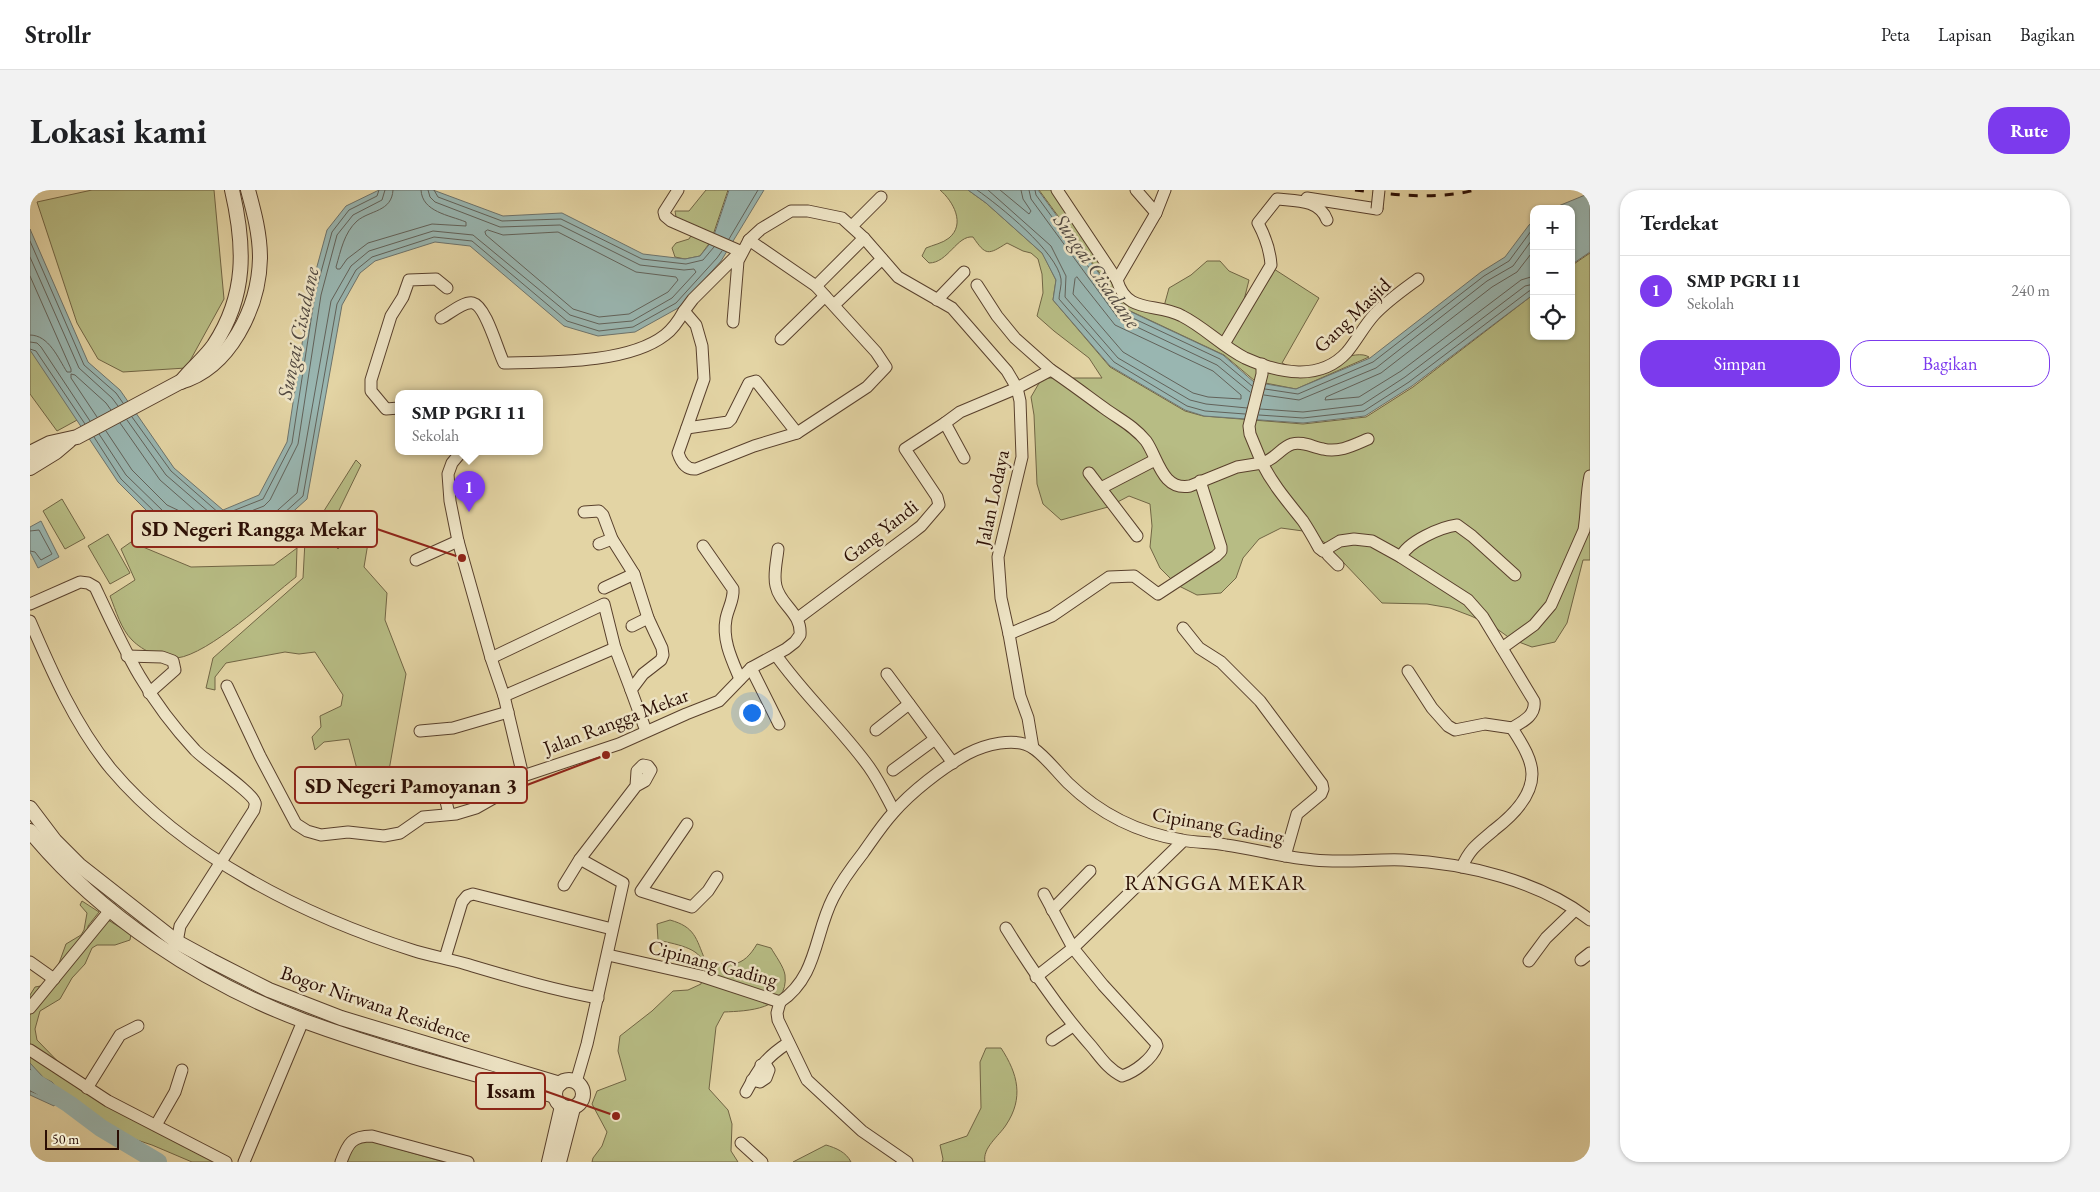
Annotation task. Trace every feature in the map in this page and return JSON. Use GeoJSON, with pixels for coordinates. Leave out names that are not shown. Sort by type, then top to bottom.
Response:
{"type":"FeatureCollection","features":[{"type":"Feature","properties":{"kind":"street"},"geometry":{"type":"LineString","coordinates":[[180,382],[214,345],[231,313],[236,296],[242,255],[232,190]]}},
{"type":"Feature","properties":{"kind":"street"},"geometry":{"type":"LineString","coordinates":[[30,468],[73,439],[180,382],[196,378],[216,363],[233,341],[246,318],[258,274],[260,256],[256,221],[248,190]]}},
{"type":"Feature","properties":{"kind":"street"},"geometry":{"type":"LineString","coordinates":[[441,318],[468,304],[473,303],[477,305],[485,317],[504,362],[562,362],[611,356],[646,346],[667,334],[693,299],[738,250],[671,221],[665,216],[664,212],[678,190]]}},
{"type":"Feature","properties":{"kind":"street","name":"Gang Masjid"},"geometry":{"type":"LineString","coordinates":[[1057,190],[1117,280],[1121,293],[1128,299],[1148,308],[1164,310],[1182,316],[1262,369],[1302,372],[1323,369],[1332,365],[1347,352],[1373,316],[1390,299],[1418,279]]}},
{"type":"Feature","properties":{"kind":"street"},"geometry":{"type":"LineString","coordinates":[[1136,190],[1156,213]]}},
{"type":"Feature","properties":{"kind":"street"},"geometry":{"type":"LineString","coordinates":[[1117,280],[1156,213],[1165,190]]}},
{"type":"Feature","properties":{"kind":"street"},"geometry":{"type":"LineString","coordinates":[[1224,344],[1271,264],[1264,234],[1258,223],[1277,199],[1284,195],[1377,208],[1379,190]]}},
{"type":"Feature","properties":{"kind":"street"},"geometry":{"type":"LineString","coordinates":[[852,226],[881,197]]}},
{"type":"Feature","properties":{"kind":"street"},"geometry":{"type":"LineString","coordinates":[[1277,199],[1307,201],[1324,211],[1327,220]]}},
{"type":"Feature","properties":{"kind":"street","name":"Jalan Lodaya"},"geometry":{"type":"LineString","coordinates":[[733,322],[738,250],[784,214],[799,210],[842,218],[864,238],[898,277],[952,308],[1008,371],[1017,388],[1020,401],[1022,457],[998,557],[1000,598],[1009,634],[1020,696],[1028,718],[1033,748]]}},
{"type":"Feature","properties":{"kind":"street"},"geometry":{"type":"LineString","coordinates":[[816,286],[864,238]]}},
{"type":"Feature","properties":{"kind":"street"},"geometry":{"type":"LineString","coordinates":[[684,311],[696,325],[702,346],[704,379],[678,453],[681,462],[690,469],[699,468],[754,446],[798,433],[867,387],[885,369],[885,365],[816,286],[749,240]]}},
{"type":"Feature","properties":{"kind":"street"},"geometry":{"type":"LineString","coordinates":[[834,305],[882,259]]}},
{"type":"Feature","properties":{"kind":"street"},"geometry":{"type":"LineString","coordinates":[[937,300],[964,272]]}},
{"type":"Feature","properties":{"kind":"street"},"geometry":{"type":"LineString","coordinates":[[395,408],[386,409],[372,391],[370,380],[391,316],[403,297],[409,280],[436,279],[447,288]]}},
{"type":"Feature","properties":{"kind":"street"},"geometry":{"type":"LineString","coordinates":[[977,284],[997,316],[1015,338],[1051,370],[1127,422],[1144,439],[1152,450],[1155,460],[1165,477],[1174,485],[1182,487],[1237,467],[1275,458],[1291,444],[1301,443],[1323,450],[1332,450],[1348,447],[1368,439]]}},
{"type":"Feature","properties":{"kind":"street"},"geometry":{"type":"LineString","coordinates":[[781,339],[825,296]]}},
{"type":"Feature","properties":{"kind":"street"},"geometry":{"type":"LineString","coordinates":[[1262,369],[1249,426],[1250,434],[1262,462],[1285,501],[1303,522],[1323,551]]}},
{"type":"Feature","properties":{"kind":"street"},"geometry":{"type":"LineString","coordinates":[[964,458],[945,423],[960,412],[1017,388],[1051,370]]}},
{"type":"Feature","properties":{"kind":"street"},"geometry":{"type":"LineString","coordinates":[[687,428],[728,422],[748,383],[756,381],[798,433]]}},
{"type":"Feature","properties":{"kind":"street","name":"Gang Yandi"},"geometry":{"type":"LineString","coordinates":[[798,618],[912,533],[933,513],[939,505],[938,497],[905,449],[945,423]]}},
{"type":"Feature","properties":{"kind":"street"},"geometry":{"type":"LineString","coordinates":[[30,453],[50,443],[73,439]]}},
{"type":"Feature","properties":{"kind":"street"},"geometry":{"type":"LineString","coordinates":[[459,455],[452,463],[447,480],[458,541],[491,658],[504,696],[523,776]]}},
{"type":"Feature","properties":{"kind":"street"},"geometry":{"type":"LineString","coordinates":[[1101,488],[1155,460]]}},
{"type":"Feature","properties":{"kind":"street"},"geometry":{"type":"LineString","coordinates":[[1089,473],[1137,536]]}},
{"type":"Feature","properties":{"kind":"street"},"geometry":{"type":"LineString","coordinates":[[1502,648],[1534,625],[1551,605],[1584,530],[1585,499],[1590,476]]}},
{"type":"Feature","properties":{"kind":"street"},"geometry":{"type":"LineString","coordinates":[[1009,634],[1052,616],[1109,577],[1134,576],[1158,594],[1216,556],[1221,547],[1200,481]]}},
{"type":"Feature","properties":{"kind":"street"},"geometry":{"type":"LineString","coordinates":[[584,512],[600,512],[612,539],[634,574],[648,618],[663,655],[661,660],[643,674],[631,690]]}},
{"type":"Feature","properties":{"kind":"street"},"geometry":{"type":"LineString","coordinates":[[1401,557],[1404,551],[1413,544],[1440,530],[1457,525],[1472,536],[1514,576]]}},
{"type":"Feature","properties":{"kind":"street"},"geometry":{"type":"LineString","coordinates":[[599,544],[612,539]]}},
{"type":"Feature","properties":{"kind":"street"},"geometry":{"type":"LineString","coordinates":[[1323,551],[1340,540],[1372,541],[1401,557],[1468,600],[1483,617],[1534,701],[1535,707],[1532,714],[1512,728],[1485,724],[1455,730],[1448,726],[1432,708],[1408,670]]}},
{"type":"Feature","properties":{"kind":"street"},"geometry":{"type":"LineString","coordinates":[[416,560],[458,541]]}},
{"type":"Feature","properties":{"kind":"street"},"geometry":{"type":"LineString","coordinates":[[704,546],[734,589],[734,595],[726,618],[725,636],[740,679]]}},
{"type":"Feature","properties":{"kind":"street"},"geometry":{"type":"LineString","coordinates":[[778,549],[776,586],[787,606],[798,618]]}},
{"type":"Feature","properties":{"kind":"street"},"geometry":{"type":"LineString","coordinates":[[1323,551],[1327,549],[1328,555],[1338,565]]}},
{"type":"Feature","properties":{"kind":"street"},"geometry":{"type":"LineString","coordinates":[[604,588],[634,574]]}},
{"type":"Feature","properties":{"kind":"street"},"geometry":{"type":"LineString","coordinates":[[30,604],[80,582],[96,587],[127,656],[148,694],[172,725],[197,752],[254,798],[256,803],[254,810],[180,926],[177,942],[169,954]]}},
{"type":"Feature","properties":{"kind":"street"},"geometry":{"type":"LineString","coordinates":[[491,658],[604,604],[614,648],[646,731]]}},
{"type":"Feature","properties":{"kind":"street"},"geometry":{"type":"LineString","coordinates":[[632,626],[648,618]]}},
{"type":"Feature","properties":{"kind":"street","name":"Jalan Rangga Mekar"},"geometry":{"type":"LineString","coordinates":[[227,686],[296,824],[307,831],[327,836],[348,832],[394,836],[423,817],[465,812],[506,791],[523,776],[618,744],[719,701],[751,668],[776,655],[795,642],[800,635],[798,618]]}},
{"type":"Feature","properties":{"kind":"street"},"geometry":{"type":"LineString","coordinates":[[30,621],[72,711],[111,769],[171,826],[220,863],[280,896],[345,925],[416,951],[522,980],[598,998]]}},
{"type":"Feature","properties":{"kind":"street"},"geometry":{"type":"LineString","coordinates":[[1183,628],[1199,648],[1222,662],[1260,701],[1322,784],[1321,794],[1298,814],[1293,823],[1286,856]]}},
{"type":"Feature","properties":{"kind":"street"},"geometry":{"type":"LineString","coordinates":[[504,696],[614,648]]}},
{"type":"Feature","properties":{"kind":"street"},"geometry":{"type":"LineString","coordinates":[[776,655],[798,684],[825,713],[868,766],[894,811]]}},
{"type":"Feature","properties":{"kind":"street"},"geometry":{"type":"LineString","coordinates":[[127,656],[157,656],[173,661],[175,670],[148,694]]}},
{"type":"Feature","properties":{"kind":"street"},"geometry":{"type":"LineString","coordinates":[[751,668],[779,724]]}},
{"type":"Feature","properties":{"kind":"street"},"geometry":{"type":"LineString","coordinates":[[887,674],[953,763]]}},
{"type":"Feature","properties":{"kind":"street"},"geometry":{"type":"LineString","coordinates":[[876,730],[909,704]]}},
{"type":"Feature","properties":{"kind":"street"},"geometry":{"type":"LineString","coordinates":[[420,731],[453,728],[508,712]]}},
{"type":"Feature","properties":{"kind":"street"},"geometry":{"type":"LineString","coordinates":[[1462,867],[1472,848],[1504,822],[1516,809],[1528,790],[1532,773],[1525,750],[1512,728]]}},
{"type":"Feature","properties":{"kind":"street"},"geometry":{"type":"LineString","coordinates":[[893,770],[935,739]]}},
{"type":"Feature","properties":{"kind":"street","name":"Cipinang Gading"},"geometry":{"type":"LineString","coordinates":[[608,955],[701,976],[780,1002],[792,994],[808,972],[828,909],[838,888],[894,811],[953,763],[969,753],[1000,743],[1014,742],[1033,748],[1079,793],[1102,811],[1139,830],[1183,841],[1226,845],[1313,860],[1402,860],[1462,867],[1490,873],[1518,883],[1575,910],[1590,920]]}},
{"type":"Feature","properties":{"kind":"street"},"geometry":{"type":"LineString","coordinates":[[441,780],[449,814]]}},
{"type":"Feature","properties":{"kind":"street"},"geometry":{"type":"LineString","coordinates":[[564,885],[580,859],[636,786]]}},
{"type":"Feature","properties":{"kind":"street","name":"Bogor Nirwana Residence"},"geometry":{"type":"LineString","coordinates":[[30,808],[55,841],[80,865],[177,942],[269,990],[562,1099]]}},
{"type":"Feature","properties":{"kind":"street"},"geometry":{"type":"LineString","coordinates":[[641,891],[687,824]]}},
{"type":"Feature","properties":{"kind":"street","name":"Bogor Nirwana Residence"},"geometry":{"type":"LineString","coordinates":[[30,831],[50,855],[110,909],[169,954],[233,989],[303,1021],[384,1048],[562,1099]]}},
{"type":"Feature","properties":{"kind":"street"},"geometry":{"type":"LineString","coordinates":[[1036,977],[1073,948],[1183,841]]}},
{"type":"Feature","properties":{"kind":"street"},"geometry":{"type":"LineString","coordinates":[[580,859],[641,891],[692,908],[708,892],[718,877]]}},
{"type":"Feature","properties":{"kind":"street"},"geometry":{"type":"LineString","coordinates":[[1052,910],[1090,871]]}},
{"type":"Feature","properties":{"kind":"street"},"geometry":{"type":"LineString","coordinates":[[576,1082],[598,998],[623,883]]}},
{"type":"Feature","properties":{"kind":"street"},"geometry":{"type":"LineString","coordinates":[[445,958],[462,902],[467,896],[473,894],[612,929]]}},
{"type":"Feature","properties":{"kind":"street"},"geometry":{"type":"LineString","coordinates":[[1006,928],[1036,977],[1073,1026],[1110,1068],[1122,1076],[1138,1068],[1151,1056],[1157,1046],[1073,948],[1044,894]]}},
{"type":"Feature","properties":{"kind":"street"},"geometry":{"type":"LineString","coordinates":[[30,1008],[110,909]]}},
{"type":"Feature","properties":{"kind":"street"},"geometry":{"type":"LineString","coordinates":[[1529,961],[1546,938],[1575,910]]}},
{"type":"Feature","properties":{"kind":"street"},"geometry":{"type":"LineString","coordinates":[[30,962],[54,979]]}},
{"type":"Feature","properties":{"kind":"street"},"geometry":{"type":"LineString","coordinates":[[780,1002],[777,1013],[778,1020],[802,1072],[817,1090],[862,1131],[907,1162]]}},
{"type":"Feature","properties":{"kind":"street"},"geometry":{"type":"LineString","coordinates":[[244,1162],[303,1021]]}},
{"type":"Feature","properties":{"kind":"street"},"geometry":{"type":"LineString","coordinates":[[87,1088],[120,1035],[138,1026]]}},
{"type":"Feature","properties":{"kind":"street"},"geometry":{"type":"LineString","coordinates":[[1052,1040],[1073,1026]]}},
{"type":"Feature","properties":{"kind":"street"},"geometry":{"type":"LineString","coordinates":[[384,1048],[390,1034]]}},
{"type":"Feature","properties":{"kind":"street"},"geometry":{"type":"LineString","coordinates":[[746,1092],[761,1064],[788,1043]]}},
{"type":"Feature","properties":{"kind":"street"},"geometry":{"type":"LineString","coordinates":[[30,1050],[108,1101],[226,1162]]}},
{"type":"Feature","properties":{"kind":"street"},"geometry":{"type":"LineString","coordinates":[[156,1125],[175,1092],[182,1070]]}},
{"type":"Feature","properties":{"kind":"street"},"geometry":{"type":"LineString","coordinates":[[549,1162],[562,1099],[568,1080],[576,1082],[582,1088],[583,1098],[578,1106],[562,1099]]}},
{"type":"Feature","properties":{"kind":"street"},"geometry":{"type":"LineString","coordinates":[[559,1162],[562,1099]]}},
{"type":"Feature","properties":{"kind":"street"},"geometry":{"type":"LineString","coordinates":[[341,1162],[353,1140],[360,1136],[372,1136],[468,1162]]}},
{"type":"Feature","properties":{"kind":"street"},"geometry":{"type":"LineString","coordinates":[[741,1143],[762,1162]]}},
{"type":"Feature","properties":{"kind":"green space"},"geometry":{"type":"Polygon","coordinates":[[[92,190],[214,190],[224,299],[186,368],[123,372],[98,359],[77,323],[37,202],[92,190]]]}},
{"type":"Feature","properties":{"kind":"green space"},"geometry":{"type":"Polygon","coordinates":[[[706,190],[728,190],[711,241],[700,256],[685,259],[675,257],[672,248],[676,243],[689,239],[692,234],[676,217],[675,211],[689,211],[706,190]]]}},
{"type":"Feature","properties":{"kind":"green space"},"geometry":{"type":"Polygon","coordinates":[[[940,190],[968,190],[986,203],[1043,254],[1056,280],[1053,300],[1110,367],[1185,411],[1203,416],[1303,424],[1366,417],[1413,387],[1530,297],[1530,340],[1575,340],[1575,263],[1590,253],[1590,560],[1583,560],[1567,623],[1555,642],[1532,647],[1511,639],[1493,626],[1450,608],[1427,604],[1382,603],[1324,542],[1303,531],[1281,528],[1259,539],[1243,558],[1236,578],[1221,593],[1197,595],[1177,585],[1160,568],[1150,547],[1152,526],[1150,504],[1129,496],[1108,507],[1061,520],[1043,504],[1037,484],[1034,415],[1031,397],[1042,378],[1102,378],[1089,358],[1037,316],[1043,293],[1042,274],[1038,259],[1031,253],[1007,243],[996,250],[988,252],[981,248],[973,237],[962,240],[942,259],[936,262],[929,263],[922,256],[926,248],[949,238],[957,226],[956,213],[940,190]]]}},
{"type":"Feature","properties":{"kind":"green space"},"geometry":{"type":"Polygon","coordinates":[[[1039,190],[1057,190],[1121,293],[1163,310],[1169,288],[1191,275],[1207,261],[1220,261],[1229,271],[1249,280],[1243,304],[1274,269],[1319,298],[1282,363],[1303,373],[1346,357],[1363,355],[1369,357],[1296,389],[1255,381],[1224,355],[1126,309],[1039,190]]]}},
{"type":"Feature","properties":{"kind":"green space"},"geometry":{"type":"Polygon","coordinates":[[[30,348],[79,419],[57,431],[30,394],[30,348]]]}},
{"type":"Feature","properties":{"kind":"green space"},"geometry":{"type":"Polygon","coordinates":[[[356,460],[361,465],[326,537],[338,549],[355,531],[370,531],[364,567],[387,593],[385,620],[406,674],[388,776],[358,773],[349,739],[324,742],[315,750],[312,737],[321,727],[320,716],[341,706],[343,695],[315,652],[299,654],[285,652],[226,663],[215,677],[215,690],[206,688],[213,658],[303,578],[305,541],[356,460]]]}},
{"type":"Feature","properties":{"kind":"green space"},"geometry":{"type":"Polygon","coordinates":[[[62,499],[85,538],[65,549],[43,511],[62,499]]]}},
{"type":"Feature","properties":{"kind":"green space"},"geometry":{"type":"Polygon","coordinates":[[[108,534],[130,573],[110,584],[88,546],[108,534]]]}},
{"type":"Feature","properties":{"kind":"green space"},"geometry":{"type":"Polygon","coordinates":[[[131,542],[191,567],[274,565],[297,548],[296,577],[238,624],[205,647],[177,658],[165,658],[147,651],[128,636],[110,596],[135,580],[121,549],[131,542]]]}},
{"type":"Feature","properties":{"kind":"green space"},"geometry":{"type":"Polygon","coordinates":[[[82,901],[99,912],[88,926],[87,938],[108,920],[131,934],[130,940],[115,945],[97,945],[92,948],[85,964],[72,978],[60,999],[40,1011],[35,1029],[37,1040],[72,1076],[223,1162],[192,1162],[152,1145],[101,1128],[87,1118],[75,1100],[45,1083],[30,1070],[30,995],[35,987],[46,985],[54,977],[66,944],[81,935],[84,930],[87,913],[80,905],[82,901]]]}},
{"type":"Feature","properties":{"kind":"green space"},"geometry":{"type":"Polygon","coordinates":[[[670,920],[685,926],[694,934],[705,960],[722,964],[735,964],[746,958],[757,944],[771,948],[785,975],[784,987],[774,1002],[744,1011],[724,1012],[716,1027],[709,1089],[728,1110],[732,1124],[731,1151],[738,1162],[592,1162],[602,1146],[607,1132],[592,1104],[597,1091],[626,1080],[618,1051],[620,1036],[652,1011],[673,991],[688,990],[701,984],[704,965],[698,954],[686,947],[658,940],[657,924],[670,920]]]}},
{"type":"Feature","properties":{"kind":"green space"},"geometry":{"type":"Polygon","coordinates":[[[986,1048],[1001,1048],[1015,1077],[1017,1096],[1012,1115],[988,1147],[985,1162],[942,1162],[940,1145],[967,1136],[981,1108],[980,1062],[986,1048]]]}},
{"type":"Feature","properties":{"kind":"green space"},"geometry":{"type":"Polygon","coordinates":[[[367,1140],[444,1162],[345,1162],[354,1145],[367,1140]]]}},
{"type":"Feature","properties":{"kind":"green space"},"geometry":{"type":"Polygon","coordinates":[[[826,1145],[844,1153],[851,1162],[793,1162],[826,1145]]]}},
{"type":"Feature","properties":{"kind":"water"},"geometry":{"type":"Polygon","coordinates":[[[379,190],[433,190],[503,216],[562,213],[643,254],[685,259],[700,256],[712,241],[729,190],[764,190],[721,261],[680,307],[635,332],[598,336],[564,326],[470,246],[435,242],[375,261],[360,273],[342,305],[307,499],[276,527],[240,541],[202,545],[156,520],[118,482],[30,350],[30,229],[88,362],[120,390],[174,468],[223,510],[259,495],[287,442],[310,292],[327,230],[346,206],[379,190]]]}},
{"type":"Feature","properties":{"kind":"water","name":"Sungai Cisadane"},"geometry":{"type":"Polygon","coordinates":[[[968,190],[1038,190],[1125,309],[1223,355],[1254,382],[1296,389],[1370,358],[1481,272],[1505,257],[1530,224],[1530,297],[1412,386],[1365,416],[1303,423],[1204,416],[1185,410],[1110,366],[1053,300],[1056,280],[1042,253],[986,203],[968,190]]]}},
{"type":"Feature","properties":{"kind":"water"},"geometry":{"type":"Polygon","coordinates":[[[1590,193],[1590,252],[1575,262],[1575,205],[1561,205],[1590,193]]]}},
{"type":"Feature","properties":{"kind":"water"},"geometry":{"type":"Polygon","coordinates":[[[41,521],[59,557],[38,568],[30,552],[30,527],[41,521]]]}},
{"type":"Feature","properties":{"kind":"water"},"geometry":{"type":"Polygon","coordinates":[[[30,1063],[44,1078],[52,1082],[62,1092],[54,1106],[30,1095],[30,1063]]]}},
{"type":"Feature","properties":{"kind":"waterway"},"geometry":{"type":"LineString","coordinates":[[30,1079],[69,1104],[101,1128],[158,1162]]}},
{"type":"Feature","properties":{"kind":"railway"},"geometry":{"type":"LineString","coordinates":[[1355,190],[1430,196],[1475,190]]}},
{"type":"Feature","properties":{"kind":"place","name":"SMP PGRI 11"},"geometry":{"type":"Point","coordinates":[469,512]}},
{"type":"Feature","properties":{"kind":"place","name":"SD Negeri Rangga Mekar"},"geometry":{"type":"Point","coordinates":[462,558]}},
{"type":"Feature","properties":{"kind":"place","name":"SD Negeri Pamoyanan 3"},"geometry":{"type":"Point","coordinates":[606,755]}},
{"type":"Feature","properties":{"kind":"place","name":"Issam"},"geometry":{"type":"Point","coordinates":[616,1116]}},
{"type":"Feature","properties":{"kind":"district","name":"RANGGA MEKAR"},"geometry":{"type":"Point","coordinates":[1216,883]}}]}
